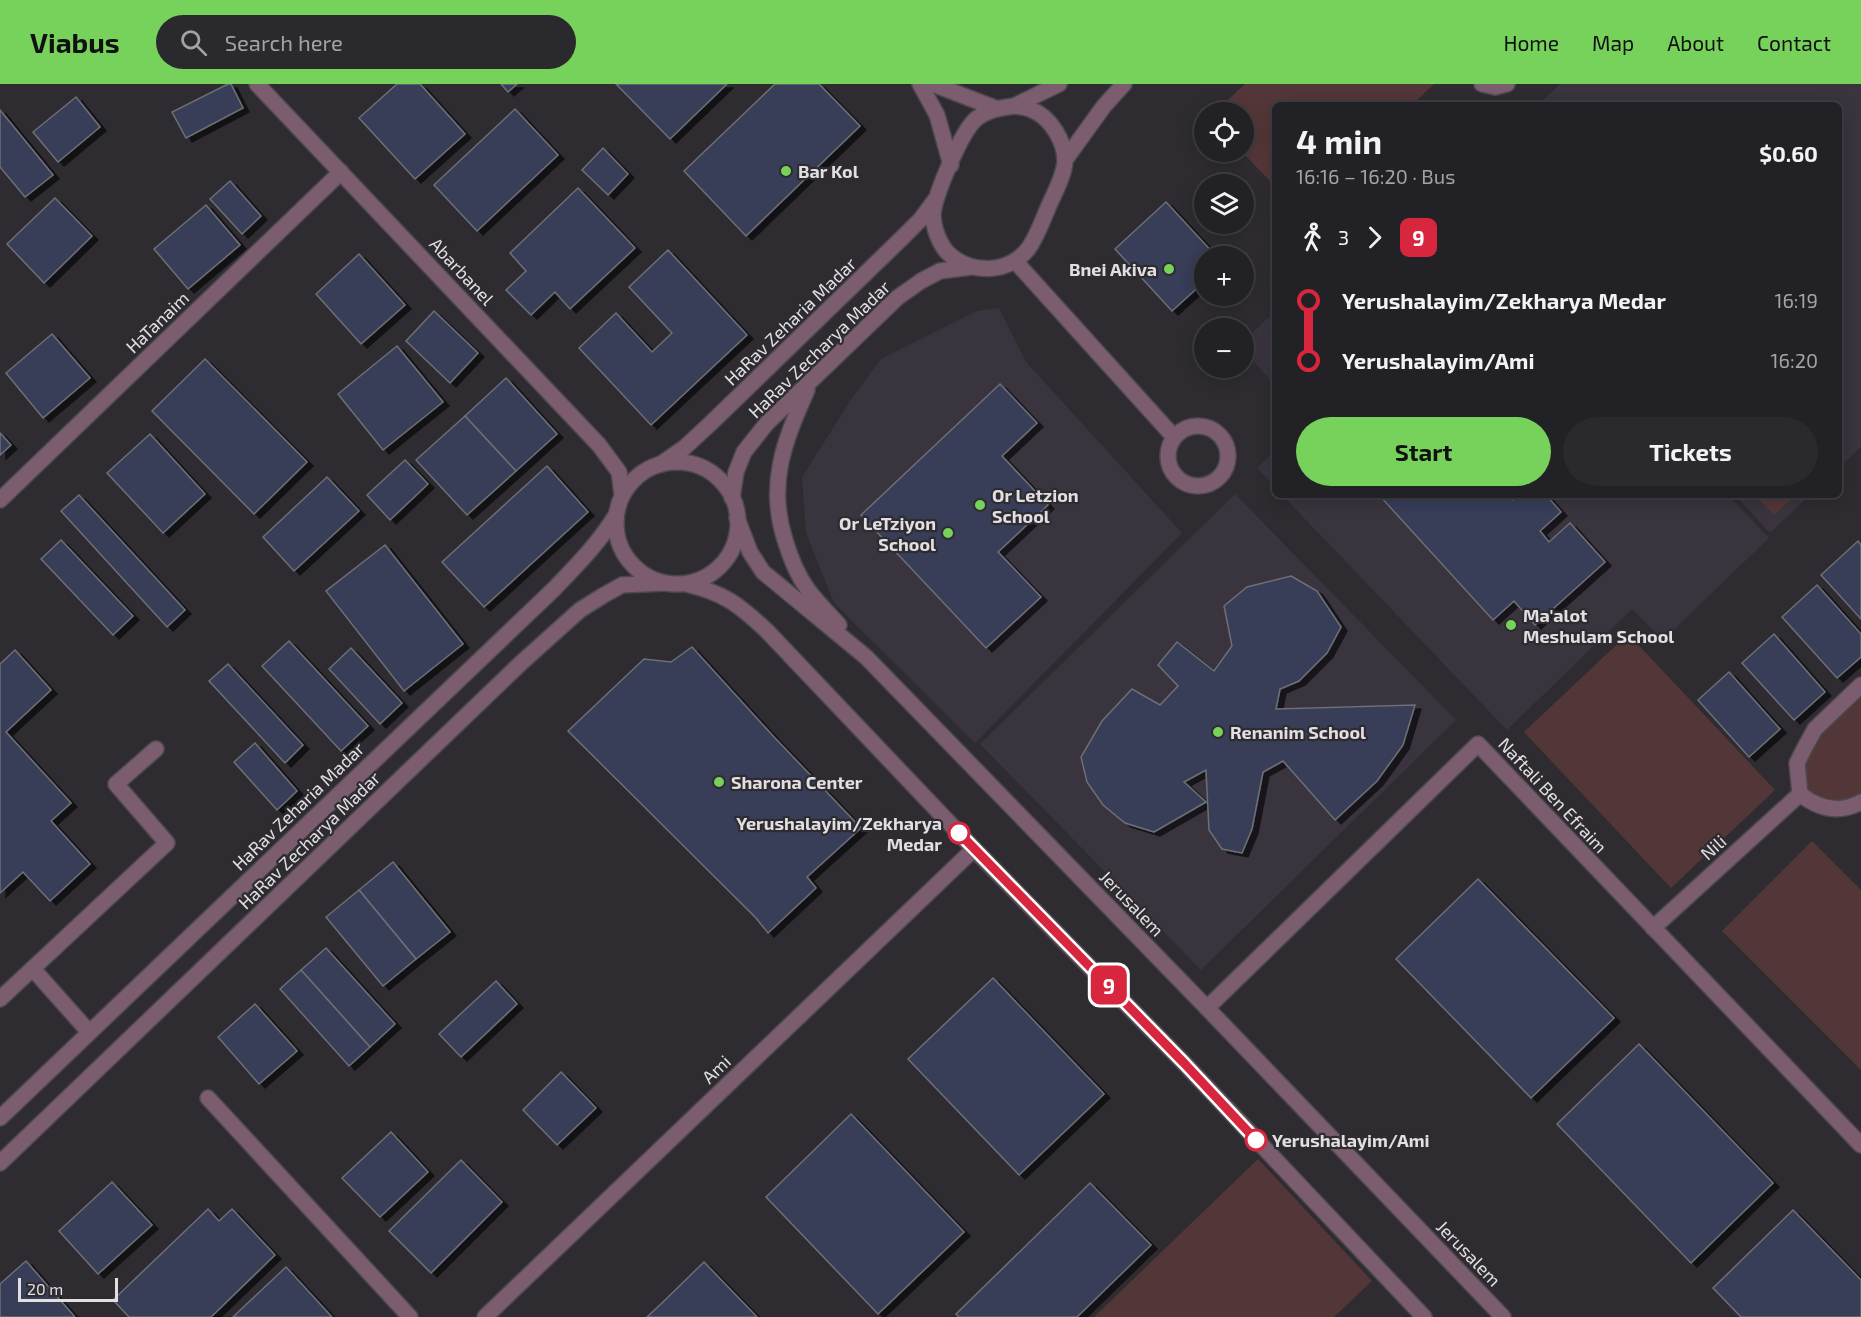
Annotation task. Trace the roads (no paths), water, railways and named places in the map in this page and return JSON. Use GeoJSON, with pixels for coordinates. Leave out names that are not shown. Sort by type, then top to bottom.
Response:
{"type":"FeatureCollection","features":[{"type":"Feature","properties":{"kind":"street","name":"Abarbanel"},"geometry":{"type":"LineString","coordinates":[[257,84],[599,445],[620,472],[622,494]]}},
{"type":"Feature","properties":{"kind":"street"},"geometry":{"type":"LineString","coordinates":[[921,84],[937,115],[951,165]]}},
{"type":"Feature","properties":{"kind":"street"},"geometry":{"type":"LineString","coordinates":[[933,84],[995,108]]}},
{"type":"Feature","properties":{"kind":"street"},"geometry":{"type":"LineString","coordinates":[[1014,106],[1059,84]]}},
{"type":"Feature","properties":{"kind":"street"},"geometry":{"type":"LineString","coordinates":[[1065,160],[1104,106],[1124,84]]}},
{"type":"Feature","properties":{"kind":"street"},"geometry":{"type":"LineString","coordinates":[[1482,84],[1495,87],[1507,84]]}},
{"type":"Feature","properties":{"kind":"street"},"geometry":{"type":"LineString","coordinates":[[1014,106],[1032,110],[1048,120],[1062,142],[1065,160],[1061,178],[1028,249],[1006,266],[988,269],[971,267],[955,259],[945,250],[936,233],[933,216],[937,197],[961,140],[978,117],[995,108],[1014,106]]}},
{"type":"Feature","properties":{"kind":"street","name":"HaTanaim"},"geometry":{"type":"LineString","coordinates":[[0,500],[341,172]]}},
{"type":"Feature","properties":{"kind":"street","name":"HaRav Zeharia Madar"},"geometry":{"type":"LineString","coordinates":[[662,464],[684,448],[750,387],[921,219],[937,197]]}},
{"type":"Feature","properties":{"kind":"street"},"geometry":{"type":"LineString","coordinates":[[1015,261],[1174,437]]}},
{"type":"Feature","properties":{"kind":"street","name":"HaRav Zecharya Madar"},"geometry":{"type":"LineString","coordinates":[[732,498],[736,472],[744,452],[767,423],[897,298],[940,271],[971,267]]}},
{"type":"Feature","properties":{"kind":"street"},"geometry":{"type":"LineString","coordinates":[[811,382],[789,431],[779,468],[777,498],[779,523],[789,554],[807,589],[866,657]]}},
{"type":"Feature","properties":{"kind":"street"},"geometry":{"type":"LineString","coordinates":[[1193,426],[1203,426],[1214,430],[1221,437],[1227,450],[1228,461],[1218,479],[1206,486],[1195,486],[1185,484],[1176,477],[1167,456],[1174,437],[1183,429],[1193,426]]}},
{"type":"Feature","properties":{"kind":"street"},"geometry":{"type":"LineString","coordinates":[[686,584],[704,578],[719,568],[730,553],[736,536],[737,518],[732,498],[723,483],[710,472],[695,465],[662,464],[646,470],[632,480],[622,494],[616,514],[616,533],[622,551],[633,566],[647,577],[665,583],[706,588],[739,605],[766,630],[974,849],[1184,1063],[1424,1317]]}},
{"type":"Feature","properties":{"kind":"street","name":"HaRav Zeharia Madar"},"geometry":{"type":"LineString","coordinates":[[0,1118],[554,589],[607,531],[616,514]]}},
{"type":"Feature","properties":{"kind":"street","name":"Jerusalem"},"geometry":{"type":"LineString","coordinates":[[737,518],[750,552],[763,572],[866,657],[1503,1317]]}},
{"type":"Feature","properties":{"kind":"street","name":"HaRav Zecharya Madar"},"geometry":{"type":"LineString","coordinates":[[0,1163],[521,663],[580,610],[622,585],[665,583]]}},
{"type":"Feature","properties":{"kind":"street"},"geometry":{"type":"LineString","coordinates":[[1861,685],[1815,729],[1797,763],[1800,794],[1811,802],[1822,807],[1840,810],[1861,802]]}},
{"type":"Feature","properties":{"kind":"street","name":"Naftali Ben Efraim"},"geometry":{"type":"LineString","coordinates":[[1207,1008],[1478,744],[1861,1145]]}},
{"type":"Feature","properties":{"kind":"street"},"geometry":{"type":"LineString","coordinates":[[0,999],[167,843],[116,784],[156,749]]}},
{"type":"Feature","properties":{"kind":"street","name":"Nili"},"geometry":{"type":"LineString","coordinates":[[1653,928],[1800,794]]}},
{"type":"Feature","properties":{"kind":"street","name":"Ami"},"geometry":{"type":"LineString","coordinates":[[485,1317],[974,849]]}},
{"type":"Feature","properties":{"kind":"street"},"geometry":{"type":"LineString","coordinates":[[33,969],[89,1032]]}},
{"type":"Feature","properties":{"kind":"street"},"geometry":{"type":"LineString","coordinates":[[208,1098],[410,1317]]}},
{"type":"Feature","properties":{"kind":"place","name":"Bar Kol"},"geometry":{"type":"Point","coordinates":[786,171]}},
{"type":"Feature","properties":{"kind":"place","name":"Bnei Akiva"},"geometry":{"type":"Point","coordinates":[1169,269]}},
{"type":"Feature","properties":{"kind":"place","name":"Or Letzion School"},"geometry":{"type":"Point","coordinates":[980,505]}},
{"type":"Feature","properties":{"kind":"place","name":"Or LeTziyon School"},"geometry":{"type":"Point","coordinates":[948,533]}},
{"type":"Feature","properties":{"kind":"place","name":"Ma'alot Meshulam School"},"geometry":{"type":"Point","coordinates":[1511,625]}},
{"type":"Feature","properties":{"kind":"place","name":"Renanim School"},"geometry":{"type":"Point","coordinates":[1218,732]}},
{"type":"Feature","properties":{"kind":"place","name":"Sharona Center"},"geometry":{"type":"Point","coordinates":[719,782]}},
{"type":"Feature","properties":{"kind":"place","name":"Yerushalayim/Zekharya Medar"},"geometry":{"type":"Point","coordinates":[959,833]}},
{"type":"Feature","properties":{"kind":"place","name":"Yerushalayim/Ami"},"geometry":{"type":"Point","coordinates":[1256,1140]}}]}
